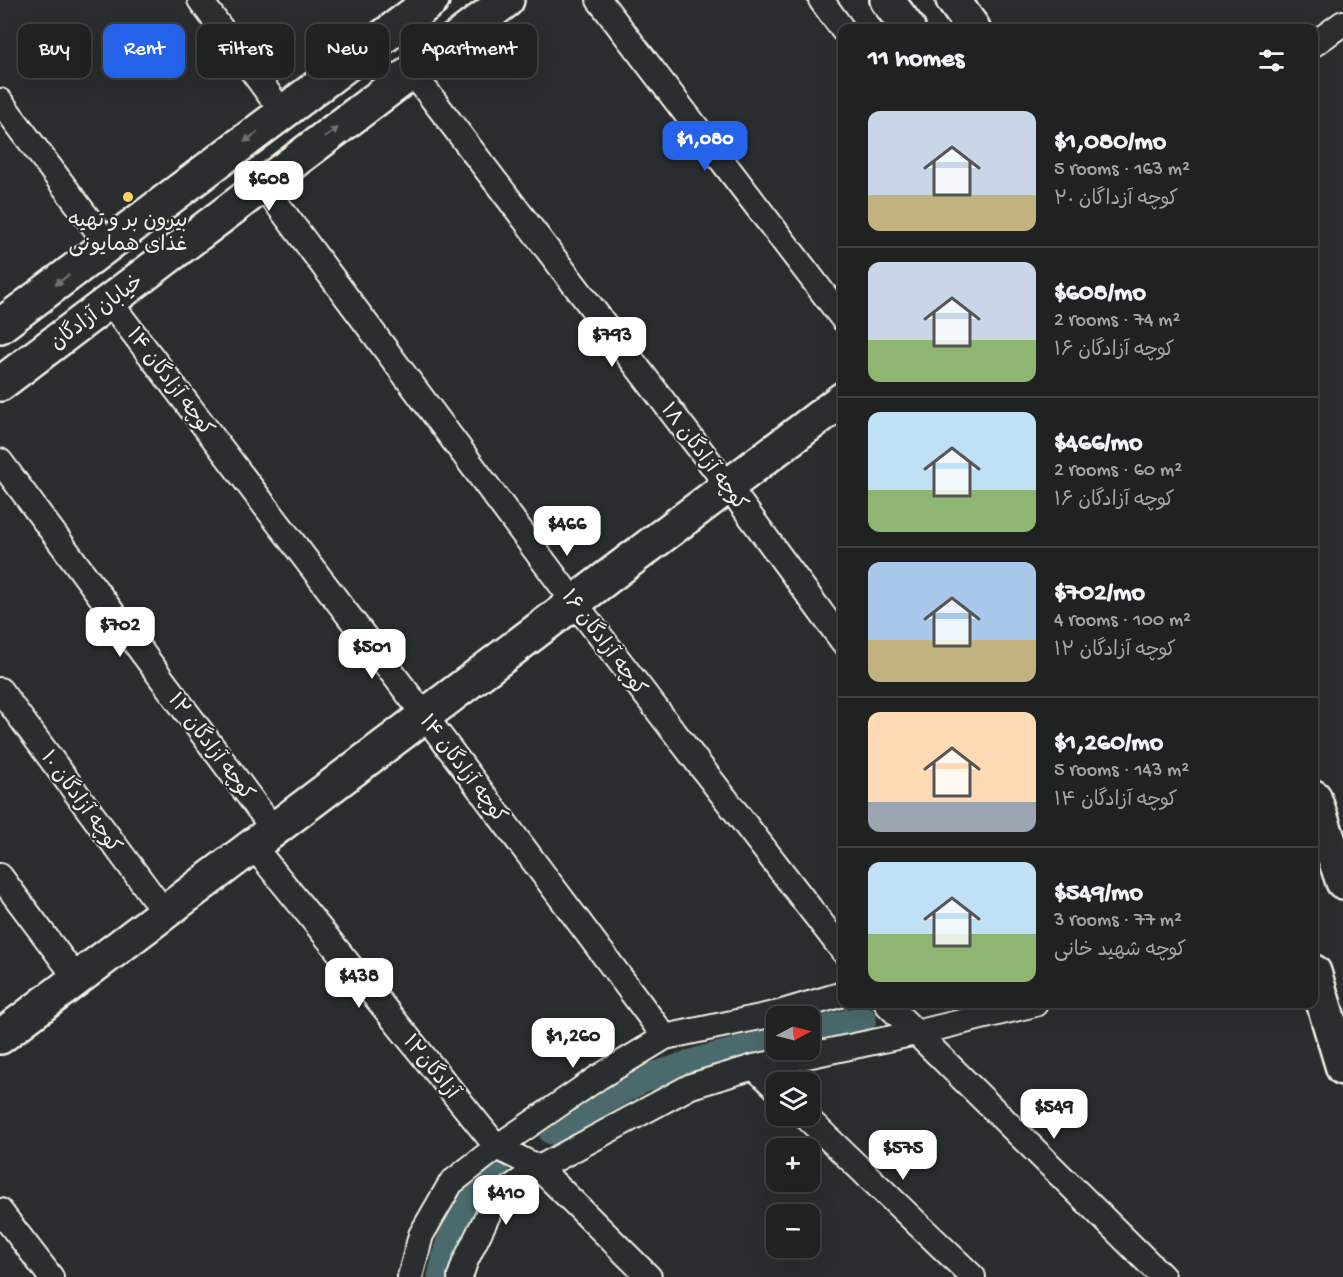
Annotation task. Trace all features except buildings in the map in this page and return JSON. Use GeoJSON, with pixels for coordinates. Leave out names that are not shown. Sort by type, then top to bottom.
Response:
{"type":"FeatureCollection","features":[{"type":"Feature","properties":{"kind":"main road"},"geometry":{"type":"LineString","coordinates":[[0,327],[432,0]]}},
{"type":"Feature","properties":{"kind":"main road","name":"خیابان آزادگان"},"geometry":{"type":"LineString","coordinates":[[475,24],[507,0]]}},
{"type":"Feature","properties":{"kind":"main road"},"geometry":{"type":"LineString","coordinates":[[887,0],[905,24]]}},
{"type":"Feature","properties":{"kind":"main road"},"geometry":{"type":"LineString","coordinates":[[953,0],[970,24]]}},
{"type":"Feature","properties":{"kind":"main road","name":"خیابان آزادگان"},"geometry":{"type":"LineString","coordinates":[[0,384],[404,78]]}},
{"type":"Feature","properties":{"kind":"main road"},"geometry":{"type":"LineString","coordinates":[[0,1037],[838,403]]}},
{"type":"Feature","properties":{"kind":"main road"},"geometry":{"type":"LineString","coordinates":[[1318,809],[1343,882]]}},
{"type":"Feature","properties":{"kind":"main road"},"geometry":{"type":"LineString","coordinates":[[1318,985],[1343,1068]]}},
{"type":"Feature","properties":{"kind":"street"},"geometry":{"type":"LineString","coordinates":[[200,0],[282,113]]}},
{"type":"Feature","properties":{"kind":"street"},"geometry":{"type":"LineString","coordinates":[[600,0],[838,312]]}},
{"type":"Feature","properties":{"kind":"street"},"geometry":{"type":"LineString","coordinates":[[821,0],[839,24]]}},
{"type":"Feature","properties":{"kind":"street"},"geometry":{"type":"LineString","coordinates":[[1318,41],[1343,23]]}},
{"type":"Feature","properties":{"kind":"street","name":"کوچه آزادگان ۱۸"},"geometry":{"type":"LineString","coordinates":[[417,78],[728,486],[838,635]]}},
{"type":"Feature","properties":{"kind":"street"},"geometry":{"type":"LineString","coordinates":[[0,101],[108,245]]}},
{"type":"Feature","properties":{"kind":"street","name":"کوچه آزادگان ۱۶"},"geometry":{"type":"LineString","coordinates":[[263,185],[574,603],[838,945]]}},
{"type":"Feature","properties":{"kind":"street","name":"کوچه آزادگان ۱۴"},"geometry":{"type":"LineString","coordinates":[[109,301],[426,716],[665,1037]]}},
{"type":"Feature","properties":{"kind":"street","name":"کوچه آزادگان ۱۲"},"geometry":{"type":"LineString","coordinates":[[0,460],[264,838]]}},
{"type":"Feature","properties":{"kind":"street","name":"کوچه آزادگان ۱۰"},"geometry":{"type":"LineString","coordinates":[[0,690],[165,913]]}},
{"type":"Feature","properties":{"kind":"street","name":"۱۲آزادگان"},"geometry":{"type":"LineString","coordinates":[[264,838],[497,1147]]}},
{"type":"Feature","properties":{"kind":"street"},"geometry":{"type":"LineString","coordinates":[[0,876],[77,979]]}},
{"type":"Feature","properties":{"kind":"street"},"geometry":{"type":"LineString","coordinates":[[410,1277],[421,1235],[451,1183],[497,1147],[599,1077],[665,1037],[779,1012],[838,995]]}},
{"type":"Feature","properties":{"kind":"street"},"geometry":{"type":"LineString","coordinates":[[891,1008],[1163,1277]]}},
{"type":"Feature","properties":{"kind":"street"},"geometry":{"type":"LineString","coordinates":[[460,1277],[496,1198],[539,1168],[691,1086],[754,1067],[1018,1008]]}},
{"type":"Feature","properties":{"kind":"street"},"geometry":{"type":"LineString","coordinates":[[754,1067],[766,1078]]}},
{"type":"Feature","properties":{"kind":"street"},"geometry":{"type":"LineString","coordinates":[[815,1126],[973,1277]]}},
{"type":"Feature","properties":{"kind":"street"},"geometry":{"type":"LineString","coordinates":[[497,1147],[539,1168],[649,1277]]}},
{"type":"Feature","properties":{"kind":"street"},"geometry":{"type":"LineString","coordinates":[[0,1211],[51,1277]]}},
{"type":"Feature","properties":{"kind":"waterway"},"geometry":{"type":"LineString","coordinates":[[820,1030],[863,1019]]}},
{"type":"Feature","properties":{"kind":"waterway"},"geometry":{"type":"LineString","coordinates":[[552,1131],[641,1080],[701,1060],[766,1044]]}},
{"type":"Feature","properties":{"kind":"waterway"},"geometry":{"type":"LineString","coordinates":[[441,1277],[453,1228],[471,1197],[496,1174]]}},
{"type":"Feature","properties":{"kind":"place","name":"بیرون بر و تهیه غذای همایونی"},"geometry":{"type":"Point","coordinates":[128,197]}}]}
